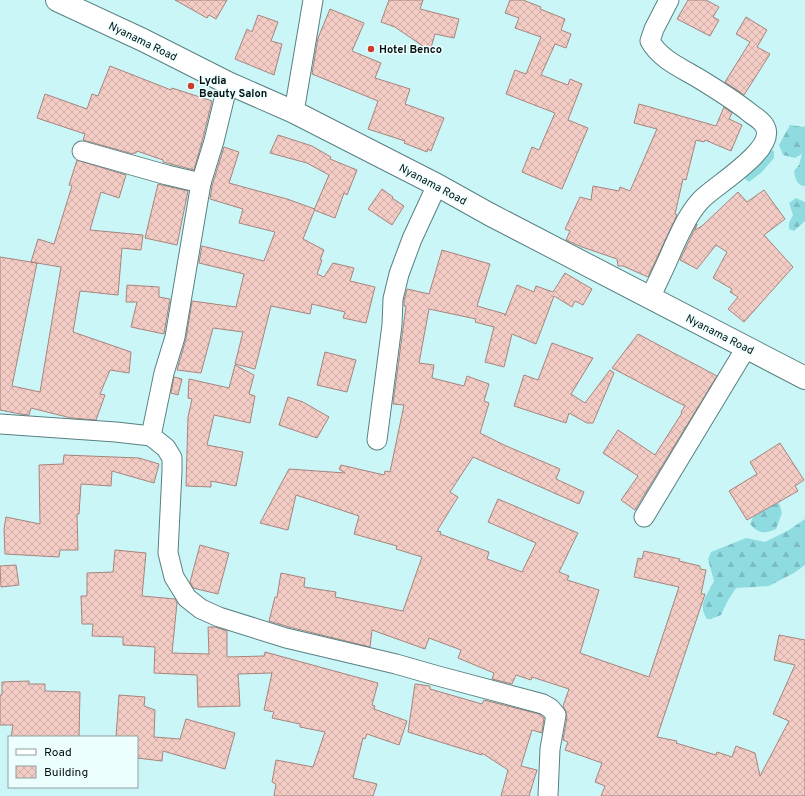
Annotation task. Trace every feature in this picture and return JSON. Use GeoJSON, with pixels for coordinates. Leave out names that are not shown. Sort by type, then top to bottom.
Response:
{"type":"FeatureCollection","features":[{"type":"Feature","properties":{"kind":"street","name":"Nyanama Road"},"geometry":{"type":"LineString","coordinates":[[57,0],[143,40],[228,83],[294,112],[437,185],[496,218],[805,378]]}},
{"type":"Feature","properties":{"kind":"street"},"geometry":{"type":"LineString","coordinates":[[294,112],[313,0]]}},
{"type":"Feature","properties":{"kind":"street"},"geometry":{"type":"LineString","coordinates":[[650,298],[692,211],[702,198],[752,157],[765,142],[768,132],[764,124],[743,107],[655,50],[650,41],[669,0]]}},
{"type":"Feature","properties":{"kind":"street"},"geometry":{"type":"LineString","coordinates":[[151,436],[164,373],[174,337],[201,183],[214,141],[228,83]]}},
{"type":"Feature","properties":{"kind":"street"},"geometry":{"type":"LineString","coordinates":[[82,151],[201,183]]}},
{"type":"Feature","properties":{"kind":"street"},"geometry":{"type":"LineString","coordinates":[[377,440],[392,325],[393,299],[399,274],[412,239],[437,185]]}},
{"type":"Feature","properties":{"kind":"street"},"geometry":{"type":"LineString","coordinates":[[644,516],[746,348]]}},
{"type":"Feature","properties":{"kind":"street"},"geometry":{"type":"LineString","coordinates":[[0,424],[116,432],[151,436],[166,448],[172,458],[168,554],[174,577],[187,598],[201,609],[219,618],[286,638],[396,664],[543,704],[550,708],[556,715],[550,749],[548,796]]}},
{"type":"Feature","properties":{"kind":"green space"},"geometry":{"type":"Polygon","coordinates":[[[790,125],[804,127],[805,125],[805,186],[798,183],[794,171],[799,165],[802,154],[795,158],[783,155],[779,145],[790,125]]]}},
{"type":"Feature","properties":{"kind":"green space"},"geometry":{"type":"Polygon","coordinates":[[[769,150],[774,151],[774,158],[762,172],[749,182],[745,179],[746,174],[769,150]]]}},
{"type":"Feature","properties":{"kind":"green space"},"geometry":{"type":"Polygon","coordinates":[[[796,198],[805,202],[805,221],[794,231],[789,229],[789,223],[793,215],[789,203],[796,198]]]}},
{"type":"Feature","properties":{"kind":"green space"},"geometry":{"type":"Polygon","coordinates":[[[779,503],[782,513],[776,529],[768,532],[762,532],[756,530],[750,524],[755,512],[770,505],[779,503]]]}},
{"type":"Feature","properties":{"kind":"green space"},"geometry":{"type":"Polygon","coordinates":[[[805,519],[805,565],[794,573],[769,586],[736,588],[721,615],[707,619],[704,614],[703,604],[714,581],[708,559],[711,552],[746,538],[765,542],[789,530],[805,519]]]}},
{"type":"Feature","properties":{"kind":"building"},"geometry":{"type":"Polygon","coordinates":[[[175,0],[227,0],[216,19],[209,15],[207,18],[175,0]]]}},
{"type":"Feature","properties":{"kind":"building"},"geometry":{"type":"Polygon","coordinates":[[[389,0],[423,0],[420,9],[459,19],[454,38],[435,34],[430,51],[395,27],[381,22],[389,0]]]}},
{"type":"Feature","properties":{"kind":"building"},"geometry":{"type":"Polygon","coordinates":[[[510,0],[523,0],[565,19],[561,30],[571,34],[566,48],[555,44],[541,75],[568,85],[570,79],[582,84],[568,120],[588,128],[562,189],[522,172],[532,147],[539,150],[555,113],[506,94],[515,70],[526,74],[541,37],[515,28],[519,18],[505,13],[510,0]]]}},
{"type":"Feature","properties":{"kind":"building"},"geometry":{"type":"Polygon","coordinates":[[[688,0],[706,0],[719,7],[713,17],[719,20],[710,36],[677,19],[688,0]]]}},
{"type":"Feature","properties":{"kind":"building"},"geometry":{"type":"Polygon","coordinates":[[[330,9],[364,23],[352,51],[381,63],[375,78],[410,89],[405,104],[444,118],[431,151],[428,149],[427,152],[404,143],[405,141],[368,129],[378,101],[312,74],[318,38],[330,9]]]}},
{"type":"Feature","properties":{"kind":"building"},"geometry":{"type":"Polygon","coordinates":[[[258,15],[278,22],[271,41],[282,44],[274,75],[235,59],[247,29],[252,32],[258,15]]]}},
{"type":"Feature","properties":{"kind":"building"},"geometry":{"type":"Polygon","coordinates":[[[746,17],[767,30],[757,47],[770,54],[744,95],[725,82],[750,42],[736,34],[746,17]]]}},
{"type":"Feature","properties":{"kind":"building"},"geometry":{"type":"Polygon","coordinates":[[[110,66],[171,90],[172,88],[212,101],[194,170],[163,162],[163,160],[137,151],[133,154],[83,140],[85,134],[37,118],[45,94],[87,109],[92,94],[98,96],[110,66]]]}},
{"type":"Feature","properties":{"kind":"building"},"geometry":{"type":"Polygon","coordinates":[[[639,104],[716,126],[724,107],[732,113],[729,119],[742,125],[731,151],[705,140],[704,142],[696,140],[686,180],[683,179],[675,214],[677,215],[648,277],[623,266],[618,266],[617,259],[566,240],[570,231],[565,229],[580,197],[591,200],[593,186],[619,191],[620,187],[630,191],[657,129],[634,123],[639,104]]]}},
{"type":"Feature","properties":{"kind":"building"},"geometry":{"type":"Polygon","coordinates":[[[278,135],[312,146],[331,157],[330,159],[357,170],[347,195],[344,193],[335,218],[314,210],[329,175],[307,163],[270,153],[278,135]]]}},
{"type":"Feature","properties":{"kind":"building"},"geometry":{"type":"Polygon","coordinates":[[[224,147],[239,152],[229,183],[287,199],[315,209],[303,239],[324,250],[317,274],[324,277],[333,263],[354,268],[350,281],[375,287],[366,323],[343,318],[345,312],[312,304],[310,314],[271,306],[255,369],[235,364],[243,332],[213,328],[201,373],[177,370],[186,339],[192,301],[236,307],[244,274],[199,263],[202,246],[264,261],[275,232],[239,223],[243,209],[210,199],[212,186],[224,147]]]}},
{"type":"Feature","properties":{"kind":"building"},"geometry":{"type":"Polygon","coordinates":[[[77,160],[126,175],[119,198],[101,192],[90,230],[143,235],[141,250],[122,248],[118,295],[80,291],[73,332],[131,352],[129,373],[110,370],[100,394],[105,395],[96,420],[71,418],[31,408],[29,415],[0,410],[0,257],[37,263],[31,262],[38,239],[54,244],[72,186],[69,185],[77,160]],[[37,263],[12,386],[40,392],[61,267],[37,263]]]}},
{"type":"Feature","properties":{"kind":"building"},"geometry":{"type":"Polygon","coordinates":[[[158,184],[188,191],[177,245],[145,238],[158,184]]]}},
{"type":"Feature","properties":{"kind":"building"},"geometry":{"type":"Polygon","coordinates":[[[382,189],[404,206],[392,225],[368,209],[382,189]]]}},
{"type":"Feature","properties":{"kind":"building"},"geometry":{"type":"Polygon","coordinates":[[[764,190],[785,219],[764,235],[793,267],[744,322],[728,309],[738,297],[730,292],[732,289],[713,278],[727,252],[716,245],[697,269],[680,260],[697,224],[695,230],[702,226],[738,192],[747,202],[764,190]]]}},
{"type":"Feature","properties":{"kind":"building"},"geometry":{"type":"Polygon","coordinates":[[[442,250],[490,264],[477,306],[505,314],[505,316],[517,285],[534,292],[536,286],[553,292],[565,273],[592,289],[583,305],[575,301],[572,307],[554,296],[536,344],[512,334],[504,367],[485,362],[494,327],[475,322],[476,319],[429,309],[419,363],[434,365],[432,378],[464,386],[467,376],[489,384],[484,401],[489,403],[480,433],[560,469],[556,479],[584,492],[579,504],[473,457],[450,492],[458,497],[437,531],[441,532],[440,534],[489,552],[487,559],[522,572],[536,543],[488,522],[498,499],[578,533],[559,572],[569,576],[567,580],[599,590],[580,653],[649,677],[679,587],[634,577],[638,558],[642,559],[644,551],[680,559],[679,561],[700,566],[700,569],[706,570],[701,594],[705,594],[657,737],[677,741],[676,743],[716,755],[717,752],[732,757],[736,746],[755,753],[760,776],[789,721],[773,714],[795,665],[774,660],[779,635],[805,640],[805,796],[601,796],[605,786],[595,782],[602,763],[565,750],[568,742],[563,740],[567,717],[563,706],[569,689],[532,677],[531,680],[516,675],[512,684],[492,679],[494,673],[458,658],[461,650],[429,638],[425,649],[372,630],[370,647],[269,621],[275,597],[277,597],[281,573],[305,578],[304,587],[336,592],[335,597],[403,611],[422,557],[396,549],[397,546],[354,534],[359,516],[296,495],[288,530],[260,523],[289,469],[345,473],[339,469],[341,465],[384,475],[385,471],[390,472],[404,405],[393,404],[406,306],[404,306],[404,301],[407,289],[429,294],[442,250]]]}},
{"type":"Feature","properties":{"kind":"building"},"geometry":{"type":"Polygon","coordinates":[[[127,285],[159,287],[159,297],[170,299],[164,334],[131,327],[137,302],[126,302],[127,285]]]}},
{"type":"Feature","properties":{"kind":"building"},"geometry":{"type":"Polygon","coordinates":[[[638,334],[717,376],[635,510],[621,500],[638,476],[603,453],[618,430],[655,455],[685,406],[612,368],[638,334]]]}},
{"type":"Feature","properties":{"kind":"building"},"geometry":{"type":"Polygon","coordinates":[[[552,343],[593,358],[571,394],[585,403],[610,370],[614,373],[593,423],[587,423],[569,413],[566,423],[514,406],[524,375],[538,380],[552,343]]]}},
{"type":"Feature","properties":{"kind":"building"},"geometry":{"type":"Polygon","coordinates":[[[325,352],[356,360],[347,392],[317,385],[325,352]]]}},
{"type":"Feature","properties":{"kind":"building"},"geometry":{"type":"Polygon","coordinates":[[[235,365],[254,375],[249,394],[255,396],[250,423],[214,415],[207,445],[243,452],[236,486],[211,481],[211,487],[186,486],[188,417],[192,399],[188,398],[189,379],[229,388],[235,365]]]}},
{"type":"Feature","properties":{"kind":"building"},"geometry":{"type":"Polygon","coordinates":[[[174,377],[182,379],[178,395],[171,393],[174,377]]]}},
{"type":"Feature","properties":{"kind":"building"},"geometry":{"type":"Polygon","coordinates":[[[288,397],[303,402],[329,417],[317,438],[279,425],[288,397]]]}},
{"type":"Feature","properties":{"kind":"building"},"geometry":{"type":"Polygon","coordinates":[[[780,443],[804,480],[795,486],[798,491],[747,520],[729,491],[757,474],[750,462],[780,443]]]}},
{"type":"Feature","properties":{"kind":"building"},"geometry":{"type":"Polygon","coordinates":[[[64,455],[139,458],[159,464],[154,483],[112,471],[111,486],[81,484],[79,514],[77,514],[78,550],[60,550],[59,557],[5,554],[4,529],[6,517],[40,524],[39,465],[63,464],[64,455]]]}},
{"type":"Feature","properties":{"kind":"building"},"geometry":{"type":"Polygon","coordinates":[[[200,545],[229,553],[218,594],[193,588],[190,582],[200,545]]]}},
{"type":"Feature","properties":{"kind":"building"},"geometry":{"type":"Polygon","coordinates":[[[115,550],[146,553],[142,596],[175,599],[177,603],[172,653],[209,654],[208,627],[215,627],[227,631],[227,657],[264,656],[265,652],[378,683],[372,705],[375,706],[374,709],[407,721],[399,745],[367,734],[365,739],[363,738],[353,778],[377,784],[373,796],[274,796],[276,784],[272,782],[276,760],[313,767],[325,732],[300,727],[300,724],[272,718],[274,712],[264,710],[272,673],[238,674],[240,706],[198,707],[197,675],[154,673],[155,647],[123,645],[123,637],[92,636],[93,624],[82,624],[81,596],[87,596],[87,573],[113,572],[115,550]]]}},
{"type":"Feature","properties":{"kind":"building"},"geometry":{"type":"Polygon","coordinates":[[[16,565],[19,585],[1,587],[0,566],[16,565]]]}},
{"type":"Feature","properties":{"kind":"building"},"geometry":{"type":"Polygon","coordinates":[[[29,681],[29,684],[45,684],[45,691],[80,692],[79,736],[11,736],[13,725],[0,725],[0,695],[2,695],[2,682],[29,681]]]}},
{"type":"Feature","properties":{"kind":"building"},"geometry":{"type":"Polygon","coordinates":[[[415,684],[430,686],[430,689],[482,704],[484,700],[539,714],[543,717],[542,733],[532,730],[521,766],[537,770],[529,796],[501,796],[508,770],[482,753],[482,755],[408,732],[415,684]]]}},
{"type":"Feature","properties":{"kind":"building"},"geometry":{"type":"Polygon","coordinates":[[[119,695],[145,697],[144,706],[155,710],[154,737],[180,739],[186,719],[235,733],[225,769],[163,751],[162,761],[138,758],[138,736],[116,736],[119,695]]]}},
{"type":"Feature","properties":{"kind":"place","name":"Hotel Benco"},"geometry":{"type":"Point","coordinates":[371,49]}},
{"type":"Feature","properties":{"kind":"place","name":"Lydia Beauty Salon"},"geometry":{"type":"Point","coordinates":[191,86]}}]}
